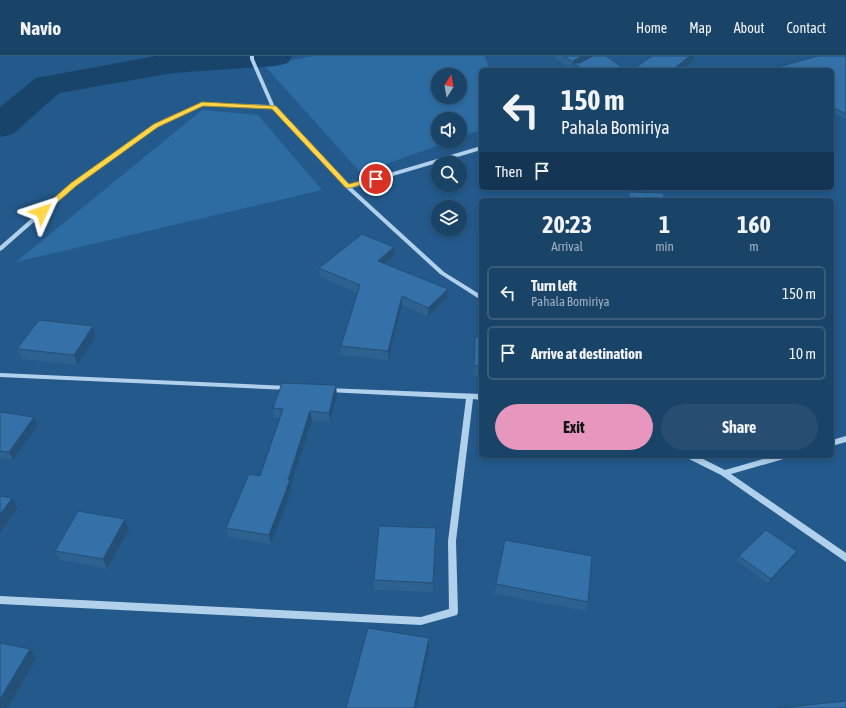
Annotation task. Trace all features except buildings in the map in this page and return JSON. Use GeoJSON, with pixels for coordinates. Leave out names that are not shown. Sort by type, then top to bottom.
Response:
{"type":"FeatureCollection","features":[{"type":"Feature","properties":{"kind":"street"},"geometry":{"type":"LineString","coordinates":[[252,56],[273,107],[348,187],[442,273],[479,297]]}},
{"type":"Feature","properties":{"kind":"street"},"geometry":{"type":"LineString","coordinates":[[0,249],[73,185],[156,126],[202,104],[273,107]]}},
{"type":"Feature","properties":{"kind":"street"},"geometry":{"type":"LineString","coordinates":[[348,187],[479,149]]}},
{"type":"Feature","properties":{"kind":"street"},"geometry":{"type":"LineString","coordinates":[[0,375],[295,389]]}},
{"type":"Feature","properties":{"kind":"street"},"geometry":{"type":"LineString","coordinates":[[318,390],[479,397]]}},
{"type":"Feature","properties":{"kind":"street"},"geometry":{"type":"LineString","coordinates":[[0,600],[421,621],[454,612],[452,541],[470,397]]}},
{"type":"Feature","properties":{"kind":"street"},"geometry":{"type":"LineString","coordinates":[[834,442],[846,439]]}},
{"type":"Feature","properties":{"kind":"street"},"geometry":{"type":"LineString","coordinates":[[694,458],[724,473],[846,558]]}},
{"type":"Feature","properties":{"kind":"street"},"geometry":{"type":"LineString","coordinates":[[724,473],[777,458]]}},
{"type":"Feature","properties":{"kind":"shaded area"},"geometry":{"type":"Polygon","coordinates":[[[314,56],[485,56],[488,68],[479,68],[479,131],[467,135],[467,112],[431,112],[431,148],[361,173],[264,65],[314,56]]]}},
{"type":"Feature","properties":{"kind":"shaded area"},"geometry":{"type":"Polygon","coordinates":[[[202,110],[258,115],[322,190],[16,262],[202,110]]]}},
{"type":"Feature","properties":{"kind":"waterway"},"geometry":{"type":"LineString","coordinates":[[0,126],[48,85],[173,63],[276,56]]}},
{"type":"Feature","properties":{"kind":"route"},"geometry":{"type":"LineString","coordinates":[[42,212],[73,185],[156,126],[202,104],[273,107],[348,187],[376,179]]}}]}
